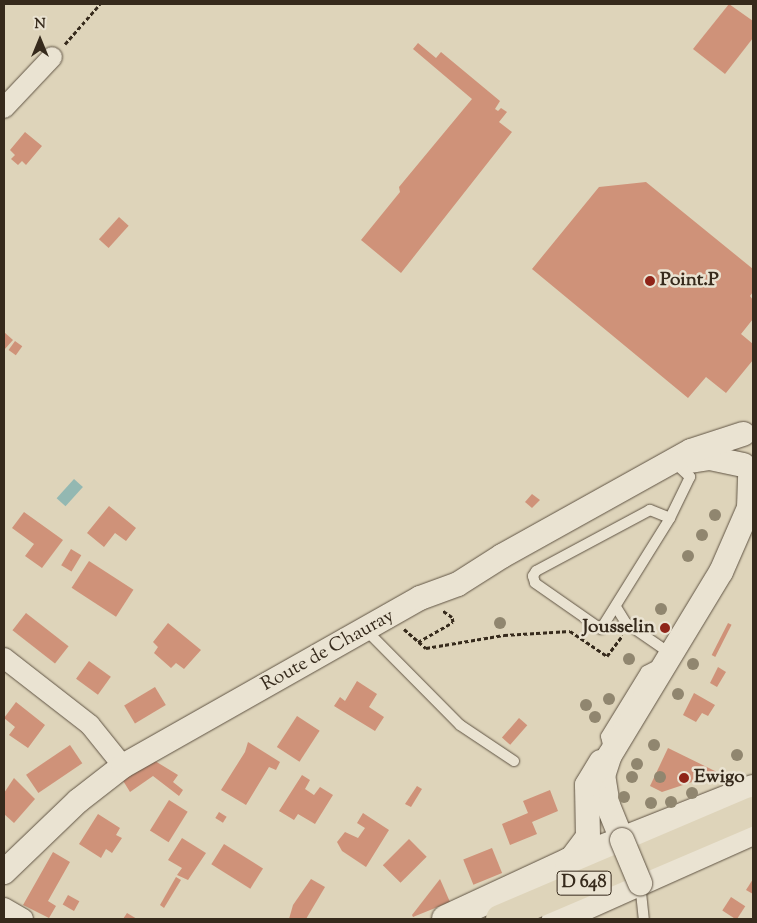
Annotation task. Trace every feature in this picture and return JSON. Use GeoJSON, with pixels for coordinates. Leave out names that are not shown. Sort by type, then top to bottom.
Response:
{"type":"FeatureCollection","features":[{"type":"Feature","properties":{"kind":"main road"},"geometry":{"type":"LineString","coordinates":[[446,919],[569,862],[753,789]]}},
{"type":"Feature","properties":{"kind":"main road","name":"D 648"},"geometry":{"type":"LineString","coordinates":[[500,919],[753,812]]}},
{"type":"Feature","properties":{"kind":"main road"},"geometry":{"type":"LineString","coordinates":[[556,919],[753,831]]}},
{"type":"Feature","properties":{"kind":"street"},"geometry":{"type":"LineString","coordinates":[[4,108],[52,57]]}},
{"type":"Feature","properties":{"kind":"street"},"geometry":{"type":"LineString","coordinates":[[640,883],[603,788],[603,776],[610,755],[721,572],[749,508],[749,470],[738,449],[748,429]]}},
{"type":"Feature","properties":{"kind":"street","name":"Route de Chauray"},"geometry":{"type":"LineString","coordinates":[[4,872],[78,802],[123,766],[420,598],[458,584],[502,556],[707,444],[748,429]]}},
{"type":"Feature","properties":{"kind":"street","name":"Route de Chauray"},"geometry":{"type":"LineString","coordinates":[[675,463],[710,458],[749,470]]}},
{"type":"Feature","properties":{"kind":"street"},"geometry":{"type":"LineString","coordinates":[[721,572],[740,550],[753,528]]}},
{"type":"Feature","properties":{"kind":"street"},"geometry":{"type":"LineString","coordinates":[[4,658],[90,725],[123,766]]}},
{"type":"Feature","properties":{"kind":"street"},"geometry":{"type":"LineString","coordinates":[[569,862],[588,837],[587,792],[591,774],[610,755]]}},
{"type":"Feature","properties":{"kind":"street"},"geometry":{"type":"LineString","coordinates":[[4,908],[23,919]]}},
{"type":"Feature","properties":{"kind":"lane"},"geometry":{"type":"LineString","coordinates":[[670,518],[650,510],[536,571],[533,576],[535,583],[601,629],[670,518],[690,477],[675,463]]}},
{"type":"Feature","properties":{"kind":"lane"},"geometry":{"type":"LineString","coordinates":[[616,607],[626,623],[670,657]]}},
{"type":"Feature","properties":{"kind":"lane"},"geometry":{"type":"LineString","coordinates":[[366,630],[460,725],[514,761]]}},
{"type":"Feature","properties":{"kind":"lane"},"geometry":{"type":"LineString","coordinates":[[640,883],[644,919]]}},
{"type":"Feature","properties":{"kind":"lane"},"geometry":{"type":"LineString","coordinates":[[576,919],[595,911],[609,896]]}},
{"type":"Feature","properties":{"kind":"path"},"geometry":{"type":"LineString","coordinates":[[52,57],[83,27],[100,4]]}},
{"type":"Feature","properties":{"kind":"path"},"geometry":{"type":"LineString","coordinates":[[418,642],[453,622],[444,611],[436,615]]}},
{"type":"Feature","properties":{"kind":"path"},"geometry":{"type":"LineString","coordinates":[[413,626],[405,630],[426,648],[504,635],[570,630],[607,656],[625,631],[632,636]]}},
{"type":"Feature","properties":{"kind":"water"},"geometry":{"type":"Polygon","coordinates":[[[74,479],[83,487],[66,506],[57,498],[74,479]]]}},
{"type":"Feature","properties":{"kind":"building"},"geometry":{"type":"Polygon","coordinates":[[[729,4],[753,21],[753,38],[725,74],[693,49],[729,4]]]}},
{"type":"Feature","properties":{"kind":"building"},"geometry":{"type":"Polygon","coordinates":[[[418,43],[436,58],[441,52],[500,101],[495,109],[498,111],[501,108],[507,112],[499,122],[512,132],[401,273],[361,240],[400,192],[399,187],[472,99],[413,49],[418,43]]]}},
{"type":"Feature","properties":{"kind":"building"},"geometry":{"type":"Polygon","coordinates":[[[25,132],[42,146],[26,165],[22,161],[18,165],[11,159],[15,155],[10,150],[25,132]]]}},
{"type":"Feature","properties":{"kind":"building","name":"Point.P"},"geometry":{"type":"Polygon","coordinates":[[[646,182],[753,269],[753,292],[750,296],[753,300],[753,319],[741,334],[753,344],[753,360],[726,393],[706,377],[688,398],[532,269],[599,187],[646,182]]]}},
{"type":"Feature","properties":{"kind":"building"},"geometry":{"type":"Polygon","coordinates":[[[119,217],[129,226],[109,248],[99,239],[119,217]]]}},
{"type":"Feature","properties":{"kind":"building"},"geometry":{"type":"Polygon","coordinates":[[[4,332],[13,340],[4,350],[4,332]]]}},
{"type":"Feature","properties":{"kind":"building"},"geometry":{"type":"Polygon","coordinates":[[[15,341],[22,346],[16,355],[9,350],[15,341]]]}},
{"type":"Feature","properties":{"kind":"building"},"geometry":{"type":"Polygon","coordinates":[[[532,494],[540,500],[532,508],[525,502],[532,494]]]}},
{"type":"Feature","properties":{"kind":"building"},"geometry":{"type":"Polygon","coordinates":[[[109,506],[136,528],[126,541],[115,533],[104,547],[87,533],[109,506]]]}},
{"type":"Feature","properties":{"kind":"building"},"geometry":{"type":"Polygon","coordinates":[[[24,512],[63,540],[42,568],[25,556],[34,544],[12,528],[24,512]]]}},
{"type":"Feature","properties":{"kind":"building"},"geometry":{"type":"Polygon","coordinates":[[[71,549],[81,555],[72,571],[61,565],[71,549]]]}},
{"type":"Feature","properties":{"kind":"building"},"geometry":{"type":"Polygon","coordinates":[[[89,561],[133,590],[116,617],[72,588],[89,561]]]}},
{"type":"Feature","properties":{"kind":"building"},"geometry":{"type":"Polygon","coordinates":[[[26,613],[69,646],[55,664],[12,630],[26,613]]]}},
{"type":"Feature","properties":{"kind":"building"},"geometry":{"type":"Polygon","coordinates":[[[168,623],[201,650],[184,669],[176,663],[171,668],[154,653],[158,647],[153,642],[168,623]]]}},
{"type":"Feature","properties":{"kind":"building"},"geometry":{"type":"Polygon","coordinates":[[[728,623],[732,625],[715,657],[712,655],[728,623]]]}},
{"type":"Feature","properties":{"kind":"building"},"geometry":{"type":"Polygon","coordinates":[[[89,661],[111,677],[98,695],[76,679],[89,661]]]}},
{"type":"Feature","properties":{"kind":"building"},"geometry":{"type":"Polygon","coordinates":[[[718,667],[726,672],[717,687],[710,683],[718,667]]]}},
{"type":"Feature","properties":{"kind":"building"},"geometry":{"type":"Polygon","coordinates":[[[357,681],[377,694],[369,707],[384,717],[375,731],[334,706],[340,697],[345,701],[357,681]]]}},
{"type":"Feature","properties":{"kind":"building"},"geometry":{"type":"Polygon","coordinates":[[[155,687],[166,705],[135,724],[124,706],[155,687]]]}},
{"type":"Feature","properties":{"kind":"building"},"geometry":{"type":"Polygon","coordinates":[[[694,693],[715,705],[708,716],[702,713],[696,722],[683,715],[694,693]]]}},
{"type":"Feature","properties":{"kind":"building"},"geometry":{"type":"Polygon","coordinates":[[[16,702],[45,725],[28,748],[9,735],[15,727],[4,718],[16,702]]]}},
{"type":"Feature","properties":{"kind":"building"},"geometry":{"type":"Polygon","coordinates":[[[297,716],[320,731],[299,762],[277,747],[297,716]]]}},
{"type":"Feature","properties":{"kind":"building"},"geometry":{"type":"Polygon","coordinates":[[[519,718],[527,725],[510,745],[502,738],[519,718]]]}},
{"type":"Feature","properties":{"kind":"building"},"geometry":{"type":"Polygon","coordinates":[[[248,742],[280,762],[276,770],[269,767],[246,805],[221,790],[245,752],[248,742]]]}},
{"type":"Feature","properties":{"kind":"building"},"geometry":{"type":"Polygon","coordinates":[[[70,745],[82,763],[38,793],[26,775],[70,745]]]}},
{"type":"Feature","properties":{"kind":"building"},"geometry":{"type":"Polygon","coordinates":[[[668,748],[719,773],[662,792],[650,786],[668,748]]]}},
{"type":"Feature","properties":{"kind":"building"},"geometry":{"type":"Polygon","coordinates":[[[155,761],[178,775],[173,782],[183,790],[179,796],[153,776],[130,792],[122,779],[155,761]]]}},
{"type":"Feature","properties":{"kind":"building"},"geometry":{"type":"Polygon","coordinates":[[[302,775],[310,780],[305,789],[314,795],[320,787],[333,795],[315,824],[298,814],[294,820],[279,811],[302,775]]]}},
{"type":"Feature","properties":{"kind":"building"},"geometry":{"type":"Polygon","coordinates":[[[14,778],[35,799],[14,823],[4,814],[4,793],[14,778]]]}},
{"type":"Feature","properties":{"kind":"building"},"geometry":{"type":"Polygon","coordinates":[[[417,786],[422,789],[411,807],[405,804],[417,786]]]}},
{"type":"Feature","properties":{"kind":"building"},"geometry":{"type":"Polygon","coordinates":[[[550,790],[558,811],[532,822],[537,834],[510,845],[502,824],[528,813],[523,801],[550,790]]]}},
{"type":"Feature","properties":{"kind":"building"},"geometry":{"type":"Polygon","coordinates":[[[169,800],[188,812],[169,842],[150,831],[169,800]]]}},
{"type":"Feature","properties":{"kind":"building"},"geometry":{"type":"Polygon","coordinates":[[[219,812],[227,817],[223,823],[215,818],[219,812]]]}},
{"type":"Feature","properties":{"kind":"building"},"geometry":{"type":"Polygon","coordinates":[[[363,813],[389,830],[366,867],[342,851],[337,842],[345,832],[358,838],[365,828],[357,823],[363,813]]]}},
{"type":"Feature","properties":{"kind":"building"},"geometry":{"type":"Polygon","coordinates":[[[98,814],[120,828],[116,835],[122,838],[112,853],[106,849],[101,858],[79,844],[98,814]]]}},
{"type":"Feature","properties":{"kind":"building"},"geometry":{"type":"Polygon","coordinates":[[[182,838],[206,853],[188,880],[177,875],[182,868],[168,860],[182,838]]]}},
{"type":"Feature","properties":{"kind":"building"},"geometry":{"type":"Polygon","coordinates":[[[409,839],[427,857],[401,883],[383,865],[409,839]]]}},
{"type":"Feature","properties":{"kind":"building"},"geometry":{"type":"Polygon","coordinates":[[[224,844],[263,868],[250,889],[211,864],[224,844]]]}},
{"type":"Feature","properties":{"kind":"building"},"geometry":{"type":"Polygon","coordinates":[[[492,848],[502,873],[473,885],[463,860],[492,848]]]}},
{"type":"Feature","properties":{"kind":"building"},"geometry":{"type":"Polygon","coordinates":[[[53,852],[70,862],[48,901],[56,906],[49,918],[23,905],[53,852]]]}},
{"type":"Feature","properties":{"kind":"building"},"geometry":{"type":"Polygon","coordinates":[[[176,877],[181,880],[164,908],[160,905],[176,877]]]}},
{"type":"Feature","properties":{"kind":"building"},"geometry":{"type":"Polygon","coordinates":[[[311,879],[325,887],[306,919],[289,919],[293,905],[311,879]]]}},
{"type":"Feature","properties":{"kind":"building"},"geometry":{"type":"Polygon","coordinates":[[[440,879],[450,902],[413,917],[412,915],[440,879]]]}},
{"type":"Feature","properties":{"kind":"building"},"geometry":{"type":"Polygon","coordinates":[[[753,879],[753,894],[746,890],[753,879]]]}},
{"type":"Feature","properties":{"kind":"building"},"geometry":{"type":"Polygon","coordinates":[[[68,895],[79,901],[74,911],[63,905],[68,895]]]}},
{"type":"Feature","properties":{"kind":"building"},"geometry":{"type":"Polygon","coordinates":[[[731,897],[745,906],[737,919],[722,910],[731,897]]]}},
{"type":"Feature","properties":{"kind":"building"},"geometry":{"type":"Polygon","coordinates":[[[127,913],[137,919],[123,919],[127,913]]]}},
{"type":"Feature","properties":{"kind":"place","name":"Point.P"},"geometry":{"type":"Point","coordinates":[650,281]}},
{"type":"Feature","properties":{"kind":"place","name":"Jousselin"},"geometry":{"type":"Point","coordinates":[665,628]}},
{"type":"Feature","properties":{"kind":"place","name":"Ewigo"},"geometry":{"type":"Point","coordinates":[684,778]}}]}
